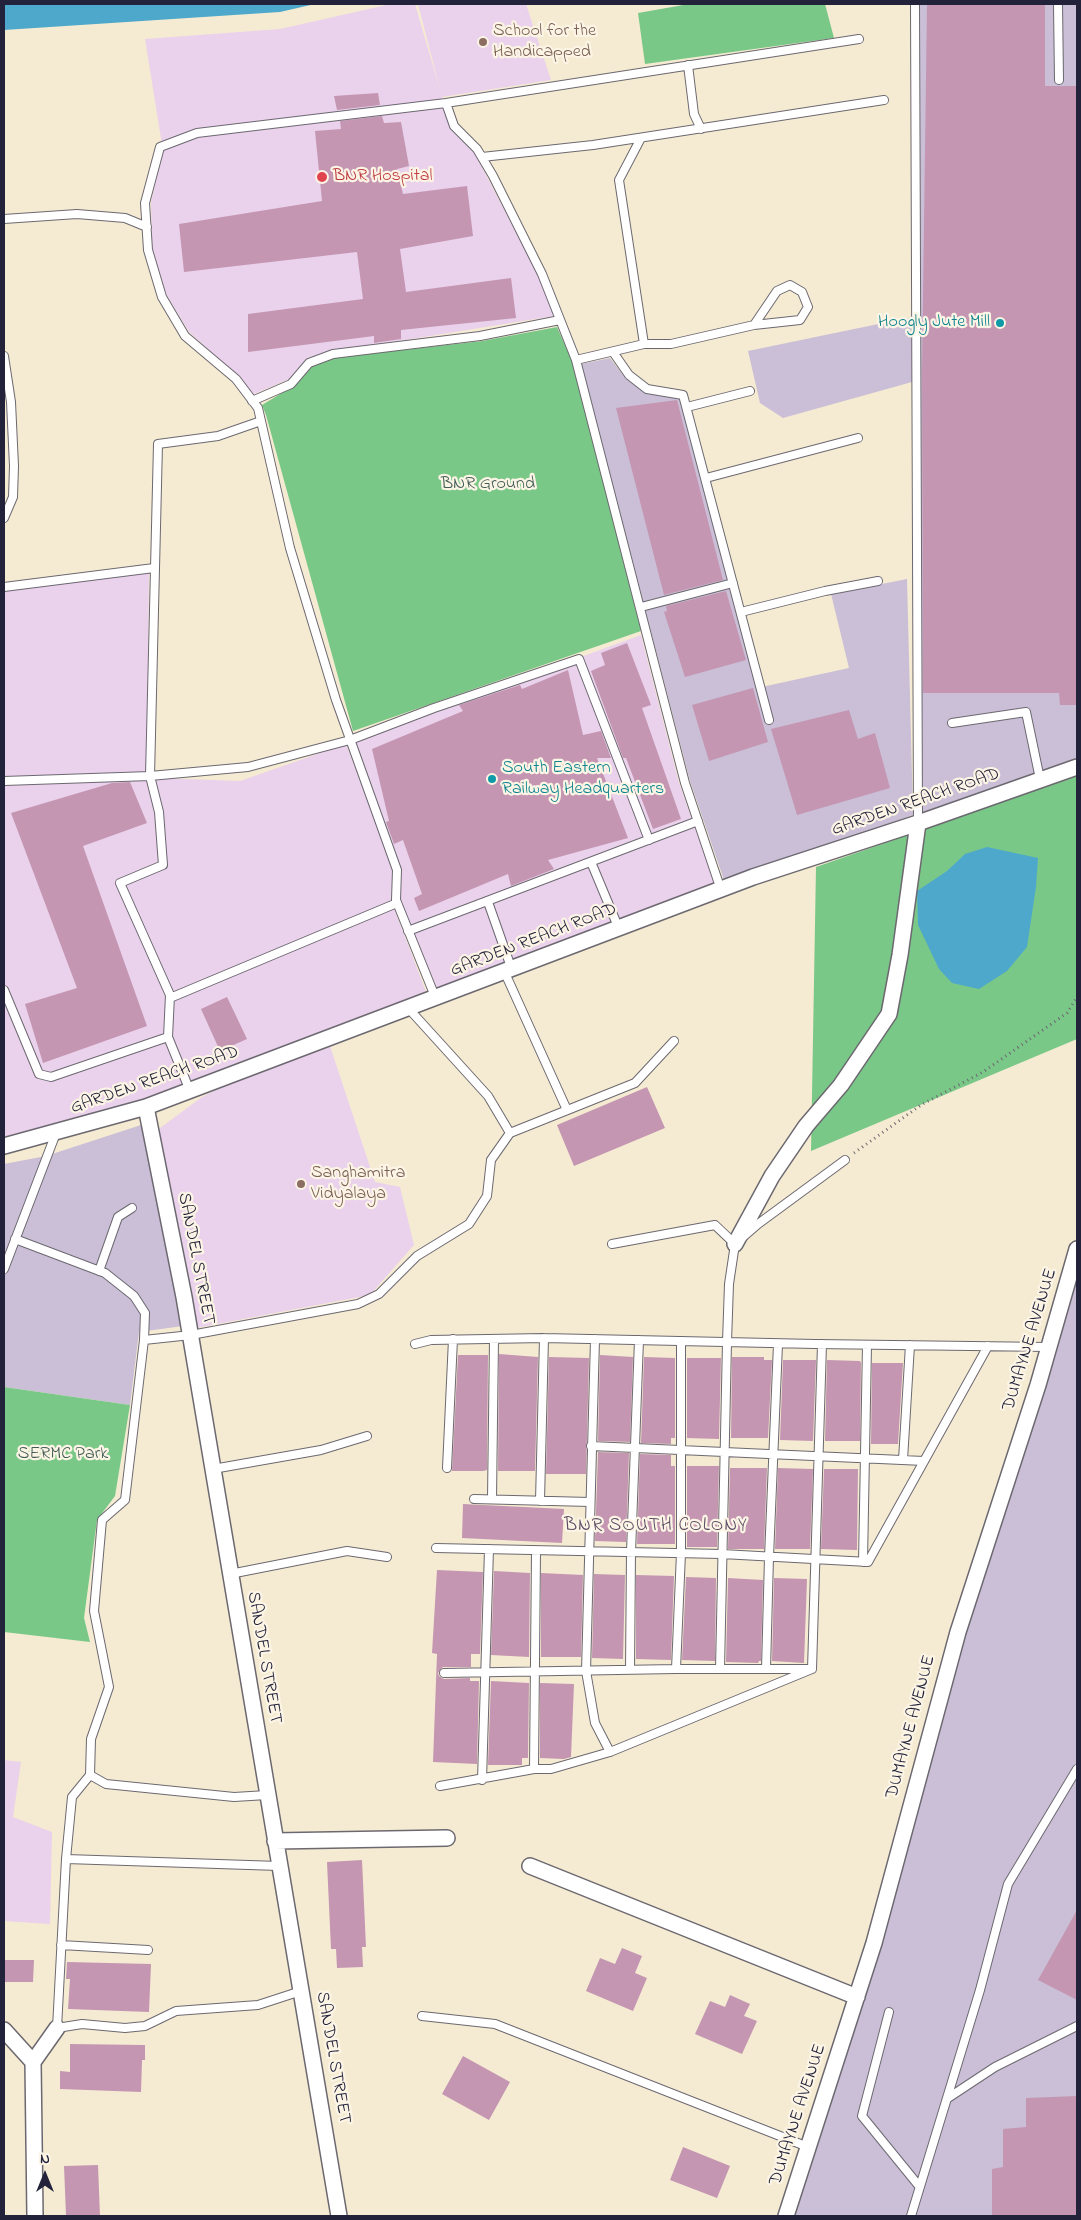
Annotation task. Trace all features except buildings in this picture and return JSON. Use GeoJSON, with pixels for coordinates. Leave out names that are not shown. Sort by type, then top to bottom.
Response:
{"type":"FeatureCollection","features":[{"type":"Feature","properties":{"kind":"street","name":"GARDEN REACH ROAD"},"geometry":{"type":"LineString","coordinates":[[4,1146],[146,1108],[752,878],[918,823],[1077,767]]}},
{"type":"Feature","properties":{"kind":"street"},"geometry":{"type":"LineString","coordinates":[[736,1244],[772,1176],[806,1126],[841,1085],[889,1014],[900,955],[918,823]]}},
{"type":"Feature","properties":{"kind":"street","name":"SANDEL STREET"},"geometry":{"type":"LineString","coordinates":[[146,1108],[191,1336],[339,2216]]}},
{"type":"Feature","properties":{"kind":"street","name":"DUMAYNE AVENUE"},"geometry":{"type":"LineString","coordinates":[[786,2216],[874,1944],[958,1632],[1049,1347],[1077,1249]]}},
{"type":"Feature","properties":{"kind":"street"},"geometry":{"type":"LineString","coordinates":[[275,1841],[447,1838]]}},
{"type":"Feature","properties":{"kind":"street"},"geometry":{"type":"LineString","coordinates":[[530,1866],[857,1997]]}},
{"type":"Feature","properties":{"kind":"street"},"geometry":{"type":"LineString","coordinates":[[35,2216],[33,2062],[57,2028]]}},
{"type":"Feature","properties":{"kind":"street"},"geometry":{"type":"LineString","coordinates":[[4,2030],[33,2062]]}},
{"type":"Feature","properties":{"kind":"lane"},"geometry":{"type":"LineString","coordinates":[[915,4],[918,823]]}},
{"type":"Feature","properties":{"kind":"lane"},"geometry":{"type":"LineString","coordinates":[[1058,4],[1059,80]]}},
{"type":"Feature","properties":{"kind":"lane"},"geometry":{"type":"LineString","coordinates":[[436,999],[397,903],[397,870],[350,740],[290,548],[258,408],[236,379],[185,336],[162,297],[148,250],[145,203],[160,146],[198,133],[446,103],[858,38]]}},
{"type":"Feature","properties":{"kind":"lane"},"geometry":{"type":"LineString","coordinates":[[688,65],[694,114],[701,129]]}},
{"type":"Feature","properties":{"kind":"lane"},"geometry":{"type":"LineString","coordinates":[[482,157],[641,138],[884,100]]}},
{"type":"Feature","properties":{"kind":"lane"},"geometry":{"type":"LineString","coordinates":[[446,103],[454,126],[482,157],[493,176],[542,274],[576,360],[685,783],[721,890]]}},
{"type":"Feature","properties":{"kind":"lane"},"geometry":{"type":"LineString","coordinates":[[641,138],[619,180],[644,344]]}},
{"type":"Feature","properties":{"kind":"lane"},"geometry":{"type":"LineString","coordinates":[[4,219],[77,214],[125,218],[146,227]]}},
{"type":"Feature","properties":{"kind":"lane"},"geometry":{"type":"LineString","coordinates":[[576,360],[644,344],[671,344],[754,325],[800,320],[808,307],[802,292],[790,285],[777,291],[754,325]]}},
{"type":"Feature","properties":{"kind":"lane"},"geometry":{"type":"LineString","coordinates":[[252,401],[291,384],[310,362],[333,354],[480,336],[560,320]]}},
{"type":"Feature","properties":{"kind":"lane"},"geometry":{"type":"LineString","coordinates":[[613,352],[629,375],[647,389],[683,395],[769,720]]}},
{"type":"Feature","properties":{"kind":"lane"},"geometry":{"type":"LineString","coordinates":[[4,356],[11,402],[14,466],[13,497],[4,518]]}},
{"type":"Feature","properties":{"kind":"lane"},"geometry":{"type":"LineString","coordinates":[[687,408],[750,391]]}},
{"type":"Feature","properties":{"kind":"lane"},"geometry":{"type":"LineString","coordinates":[[190,1091],[168,1037],[170,998],[120,883],[162,865],[159,812],[150,776],[158,444],[218,436],[261,421]]}},
{"type":"Feature","properties":{"kind":"lane"},"geometry":{"type":"LineString","coordinates":[[706,478],[858,438]]}},
{"type":"Feature","properties":{"kind":"lane"},"geometry":{"type":"LineString","coordinates":[[4,586],[154,568]]}},
{"type":"Feature","properties":{"kind":"lane"},"geometry":{"type":"LineString","coordinates":[[741,612],[825,590],[878,581]]}},
{"type":"Feature","properties":{"kind":"lane"},"geometry":{"type":"LineString","coordinates":[[640,608],[733,583]]}},
{"type":"Feature","properties":{"kind":"lane"},"geometry":{"type":"LineString","coordinates":[[4,781],[150,776],[248,767],[350,740],[434,708],[579,659],[650,840]]}},
{"type":"Feature","properties":{"kind":"lane"},"geometry":{"type":"LineString","coordinates":[[952,723],[1026,712],[1040,779]]}},
{"type":"Feature","properties":{"kind":"lane"},"geometry":{"type":"LineString","coordinates":[[408,931],[698,821]]}},
{"type":"Feature","properties":{"kind":"lane"},"geometry":{"type":"LineString","coordinates":[[591,862],[619,929]]}},
{"type":"Feature","properties":{"kind":"lane"},"geometry":{"type":"LineString","coordinates":[[488,902],[508,971],[566,1110]]}},
{"type":"Feature","properties":{"kind":"lane"},"geometry":{"type":"LineString","coordinates":[[170,998],[397,903]]}},
{"type":"Feature","properties":{"kind":"lane"},"geometry":{"type":"LineString","coordinates":[[4,990],[39,1074],[51,1077],[168,1037]]}},
{"type":"Feature","properties":{"kind":"lane"},"geometry":{"type":"LineString","coordinates":[[409,1009],[488,1096],[510,1133]]}},
{"type":"Feature","properties":{"kind":"lane"},"geometry":{"type":"LineString","coordinates":[[144,1340],[191,1336],[358,1304],[379,1294],[417,1256],[470,1224],[487,1196],[491,1160],[510,1133],[635,1083],[674,1041]]}},
{"type":"Feature","properties":{"kind":"lane"},"geometry":{"type":"LineString","coordinates":[[4,1269],[56,1133]]}},
{"type":"Feature","properties":{"kind":"lane"},"geometry":{"type":"LineString","coordinates":[[720,1668],[729,1284],[736,1244],[758,1224],[845,1160]]}},
{"type":"Feature","properties":{"kind":"lane"},"geometry":{"type":"LineString","coordinates":[[99,1271],[118,1217],[132,1208]]}},
{"type":"Feature","properties":{"kind":"lane"},"geometry":{"type":"LineString","coordinates":[[612,1244],[715,1225],[736,1244]]}},
{"type":"Feature","properties":{"kind":"lane"},"geometry":{"type":"LineString","coordinates":[[15,1239],[105,1273],[134,1296],[145,1313],[144,1340],[124,1500],[102,1520],[94,1611],[103,1649],[108,1688],[91,1739],[90,1775],[72,1797],[66,1859],[57,2028],[82,2024],[124,2028],[145,2026],[176,2011],[258,2005],[301,1991]]}},
{"type":"Feature","properties":{"kind":"lane"},"geometry":{"type":"LineString","coordinates":[[416,1344],[431,1340],[544,1338],[778,1344],[1049,1347]]}},
{"type":"Feature","properties":{"kind":"lane"},"geometry":{"type":"LineString","coordinates":[[540,1501],[544,1338]]}},
{"type":"Feature","properties":{"kind":"lane"},"geometry":{"type":"LineString","coordinates":[[447,1468],[453,1339]]}},
{"type":"Feature","properties":{"kind":"lane"},"geometry":{"type":"LineString","coordinates":[[492,1499],[494,1339]]}},
{"type":"Feature","properties":{"kind":"lane"},"geometry":{"type":"LineString","coordinates":[[595,1339],[586,1670],[595,1723],[610,1752]]}},
{"type":"Feature","properties":{"kind":"lane"},"geometry":{"type":"LineString","coordinates":[[630,1670],[631,1552],[639,1340]]}},
{"type":"Feature","properties":{"kind":"lane"},"geometry":{"type":"LineString","coordinates":[[676,1668],[681,1554],[682,1341]]}},
{"type":"Feature","properties":{"kind":"lane"},"geometry":{"type":"LineString","coordinates":[[766,1669],[768,1557],[778,1344]]}},
{"type":"Feature","properties":{"kind":"lane"},"geometry":{"type":"LineString","coordinates":[[812,1669],[817,1560],[822,1344]]}},
{"type":"Feature","properties":{"kind":"lane"},"geometry":{"type":"LineString","coordinates":[[863,1562],[867,1345]]}},
{"type":"Feature","properties":{"kind":"lane"},"geometry":{"type":"LineString","coordinates":[[903,1460],[910,1345]]}},
{"type":"Feature","properties":{"kind":"lane"},"geometry":{"type":"LineString","coordinates":[[436,1548],[722,1554],[868,1562],[988,1346]]}},
{"type":"Feature","properties":{"kind":"lane"},"geometry":{"type":"LineString","coordinates":[[213,1469],[321,1450],[367,1436]]}},
{"type":"Feature","properties":{"kind":"lane"},"geometry":{"type":"LineString","coordinates":[[592,1446],[924,1461]]}},
{"type":"Feature","properties":{"kind":"lane"},"geometry":{"type":"LineString","coordinates":[[474,1499],[590,1502]]}},
{"type":"Feature","properties":{"kind":"lane"},"geometry":{"type":"LineString","coordinates":[[482,1780],[489,1549]]}},
{"type":"Feature","properties":{"kind":"lane"},"geometry":{"type":"LineString","coordinates":[[230,1574],[347,1551],[387,1557]]}},
{"type":"Feature","properties":{"kind":"lane"},"geometry":{"type":"LineString","coordinates":[[534,1769],[536,1551]]}},
{"type":"Feature","properties":{"kind":"lane"},"geometry":{"type":"LineString","coordinates":[[444,1673],[676,1668],[812,1669]]}},
{"type":"Feature","properties":{"kind":"lane"},"geometry":{"type":"LineString","coordinates":[[440,1786],[482,1780],[534,1769],[551,1769],[610,1752],[812,1669]]}},
{"type":"Feature","properties":{"kind":"lane"},"geometry":{"type":"LineString","coordinates":[[911,2216],[948,2098],[1008,1884],[1077,1769]]}},
{"type":"Feature","properties":{"kind":"lane"},"geometry":{"type":"LineString","coordinates":[[90,1775],[106,1784],[234,1797],[268,1795]]}},
{"type":"Feature","properties":{"kind":"lane"},"geometry":{"type":"LineString","coordinates":[[66,1859],[279,1866]]}},
{"type":"Feature","properties":{"kind":"lane"},"geometry":{"type":"LineString","coordinates":[[61,1945],[148,1950]]}},
{"type":"Feature","properties":{"kind":"lane"},"geometry":{"type":"LineString","coordinates":[[889,2012],[862,2116],[919,2186]]}},
{"type":"Feature","properties":{"kind":"lane"},"geometry":{"type":"LineString","coordinates":[[422,2016],[495,2024],[808,2147]]}},
{"type":"Feature","properties":{"kind":"lane"},"geometry":{"type":"LineString","coordinates":[[948,2098],[995,2067],[1077,2026]]}},
{"type":"Feature","properties":{"kind":"path"},"geometry":{"type":"LineString","coordinates":[[845,1160],[921,1104],[991,1067],[1066,1014],[1077,997]]}},
{"type":"Feature","properties":{"kind":"shaded area","name":"BNR Hospital"},"geometry":{"type":"Polygon","coordinates":[[[391,4],[415,4],[452,131],[474,152],[536,271],[554,316],[387,343],[343,348],[307,358],[289,379],[254,394],[238,376],[189,332],[166,294],[152,248],[151,202],[163,151],[145,39],[280,29],[391,4]]]}},
{"type":"Feature","properties":{"kind":"shaded area","name":"School for the Handicapped"},"geometry":{"type":"Polygon","coordinates":[[[418,4],[526,4],[551,80],[442,97],[418,4]]]}},
{"type":"Feature","properties":{"kind":"shaded area","name":"Hoogly Jute Mill"},"geometry":{"type":"Polygon","coordinates":[[[914,4],[1077,4],[1077,762],[917,814],[912,554],[912,382],[783,418],[760,403],[748,351],[912,317],[914,4]]]}},
{"type":"Feature","properties":{"kind":"shaded area"},"geometry":{"type":"Polygon","coordinates":[[[610,358],[626,379],[645,391],[681,399],[757,688],[849,668],[831,594],[907,579],[913,815],[725,883],[690,781],[581,364],[610,358]]]}},
{"type":"Feature","properties":{"kind":"shaded area"},"geometry":{"type":"Polygon","coordinates":[[[149,570],[147,770],[156,778],[240,781],[346,744],[394,868],[391,900],[428,997],[144,1102],[4,1141],[4,589],[149,570]]]}},
{"type":"Feature","properties":{"kind":"shaded area"},"geometry":{"type":"Polygon","coordinates":[[[641,635],[679,783],[716,886],[438,991],[399,899],[401,872],[354,740],[641,635]]]}},
{"type":"Feature","properties":{"kind":"shaded area","name":"Sanghamitra Vidyalaya"},"geometry":{"type":"Polygon","coordinates":[[[329,1043],[375,1182],[400,1187],[414,1245],[370,1295],[196,1328],[156,1131],[202,1097],[236,1079],[329,1043]]]}},
{"type":"Feature","properties":{"kind":"shaded area"},"geometry":{"type":"Polygon","coordinates":[[[144,1124],[183,1326],[139,1332],[130,1405],[4,1387],[4,1164],[46,1156],[144,1124]]]}},
{"type":"Feature","properties":{"kind":"shaded area"},"geometry":{"type":"Polygon","coordinates":[[[1077,1268],[1077,2216],[792,2216],[968,1617],[1077,1268]]]}},
{"type":"Feature","properties":{"kind":"shaded area"},"geometry":{"type":"Polygon","coordinates":[[[4,1760],[21,1762],[13,1817],[52,1832],[50,1924],[4,1921],[4,1760]]]}},
{"type":"Feature","properties":{"kind":"green space"},"geometry":{"type":"Polygon","coordinates":[[[689,4],[825,4],[834,38],[645,64],[638,13],[689,4]]]}},
{"type":"Feature","properties":{"kind":"green space","name":"BNR Ground"},"geometry":{"type":"Polygon","coordinates":[[[557,327],[573,363],[641,631],[353,731],[262,405],[295,385],[312,365],[333,358],[482,341],[557,327]]]}},
{"type":"Feature","properties":{"kind":"green space"},"geometry":{"type":"Polygon","coordinates":[[[1077,776],[1077,1039],[811,1151],[816,867],[1077,776]]]}},
{"type":"Feature","properties":{"kind":"green space","name":"SERMC Park"},"geometry":{"type":"Polygon","coordinates":[[[4,1387],[130,1405],[115,1496],[97,1520],[84,1618],[90,1642],[4,1632],[4,1387]]]}},
{"type":"Feature","properties":{"kind":"water"},"geometry":{"type":"Polygon","coordinates":[[[4,4],[315,4],[280,12],[4,30],[4,4]]]}},
{"type":"Feature","properties":{"kind":"water"},"geometry":{"type":"Polygon","coordinates":[[[987,847],[1038,858],[1036,887],[1027,947],[1007,971],[979,989],[952,983],[939,969],[918,925],[917,891],[947,871],[965,854],[987,847]]]}},
{"type":"Feature","properties":{"kind":"place","name":"School for the Handicapped"},"geometry":{"type":"Point","coordinates":[483,42]}},
{"type":"Feature","properties":{"kind":"place","name":"BNR Hospital"},"geometry":{"type":"Point","coordinates":[322,177]}},
{"type":"Feature","properties":{"kind":"place","name":"Hoogly Jute Mill"},"geometry":{"type":"Point","coordinates":[1000,323]}},
{"type":"Feature","properties":{"kind":"place","name":"South Eastern Railway Headquarters"},"geometry":{"type":"Point","coordinates":[492,779]}},
{"type":"Feature","properties":{"kind":"place","name":"Sanghamitra Vidyalaya"},"geometry":{"type":"Point","coordinates":[301,1184]}},
{"type":"Feature","properties":{"kind":"district","name":"BNR SOUTH COLONY"},"geometry":{"type":"Point","coordinates":[656,1527]}}]}
